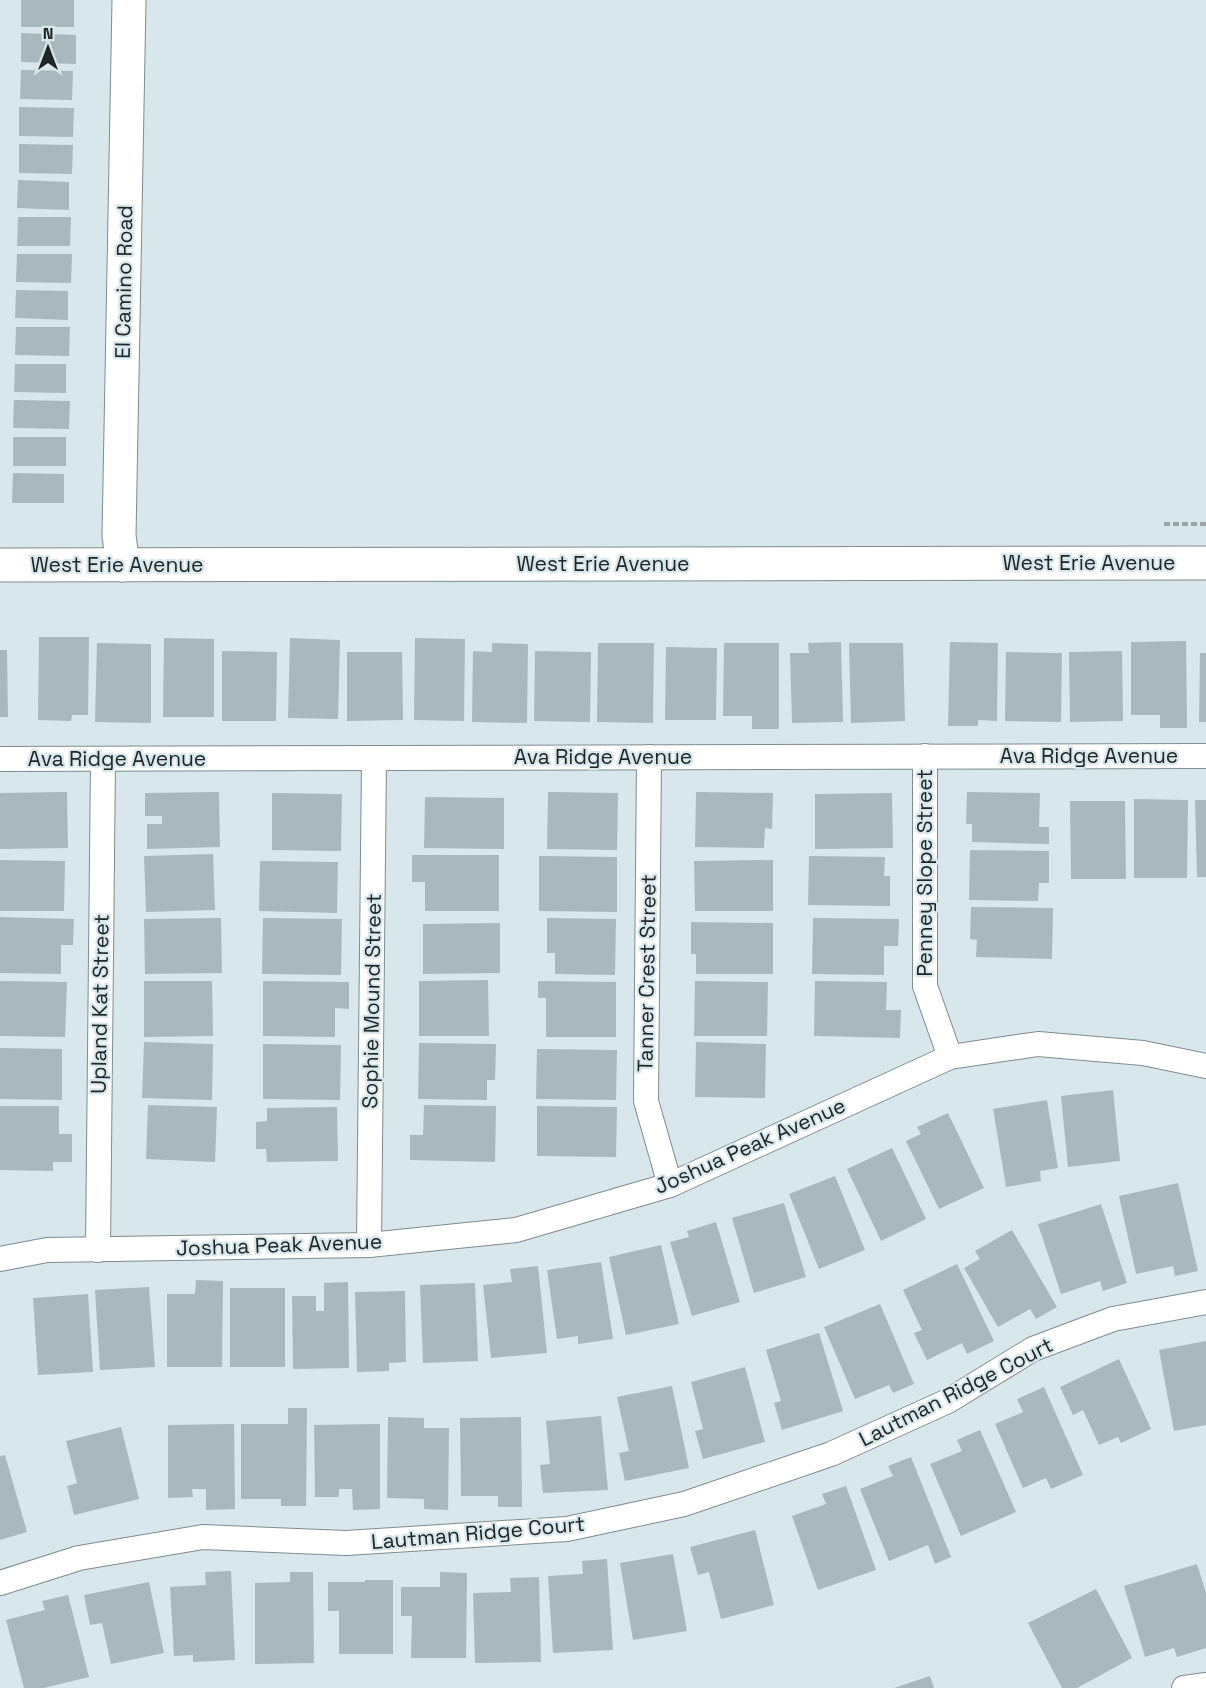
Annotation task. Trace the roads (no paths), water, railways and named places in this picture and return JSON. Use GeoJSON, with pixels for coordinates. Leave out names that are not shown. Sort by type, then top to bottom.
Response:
{"type":"FeatureCollection","features":[{"type":"Feature","properties":{"kind":"street","name":"El Camino Road"},"geometry":{"type":"LineString","coordinates":[[123,565],[119,536],[129,0]]}},
{"type":"Feature","properties":{"kind":"street","name":"West Erie Avenue"},"geometry":{"type":"LineString","coordinates":[[0,565],[1206,563]]}},
{"type":"Feature","properties":{"kind":"street","name":"Penney Slope Street"},"geometry":{"type":"LineString","coordinates":[[925,756],[925,986],[950,1057]]}},
{"type":"Feature","properties":{"kind":"street","name":"Ava Ridge Avenue"},"geometry":{"type":"LineString","coordinates":[[0,759],[1206,756]]}},
{"type":"Feature","properties":{"kind":"street","name":"Tanner Crest Street"},"geometry":{"type":"LineString","coordinates":[[649,757],[646,1101],[670,1185]]}},
{"type":"Feature","properties":{"kind":"street","name":"Sophie Mound Street"},"geometry":{"type":"LineString","coordinates":[[369,1245],[374,758]]}},
{"type":"Feature","properties":{"kind":"street","name":"Upland Kat Street"},"geometry":{"type":"LineString","coordinates":[[98,1250],[103,759]]}},
{"type":"Feature","properties":{"kind":"street","name":"Joshua Peak Avenue"},"geometry":{"type":"LineString","coordinates":[[0,1259],[47,1250],[369,1245],[516,1230],[670,1185],[950,1057],[1038,1044],[1143,1053],[1206,1066]]}},
{"type":"Feature","properties":{"kind":"street","name":"Lautman Ridge Court"},"geometry":{"type":"LineString","coordinates":[[0,1583],[79,1558],[203,1537],[346,1543],[567,1529],[684,1504],[831,1454],[948,1401],[1033,1349],[1113,1319],[1206,1302]]}},
{"type":"Feature","properties":{"kind":"street"},"geometry":{"type":"LineString","coordinates":[[1184,1688],[1206,1685]]}}]}
